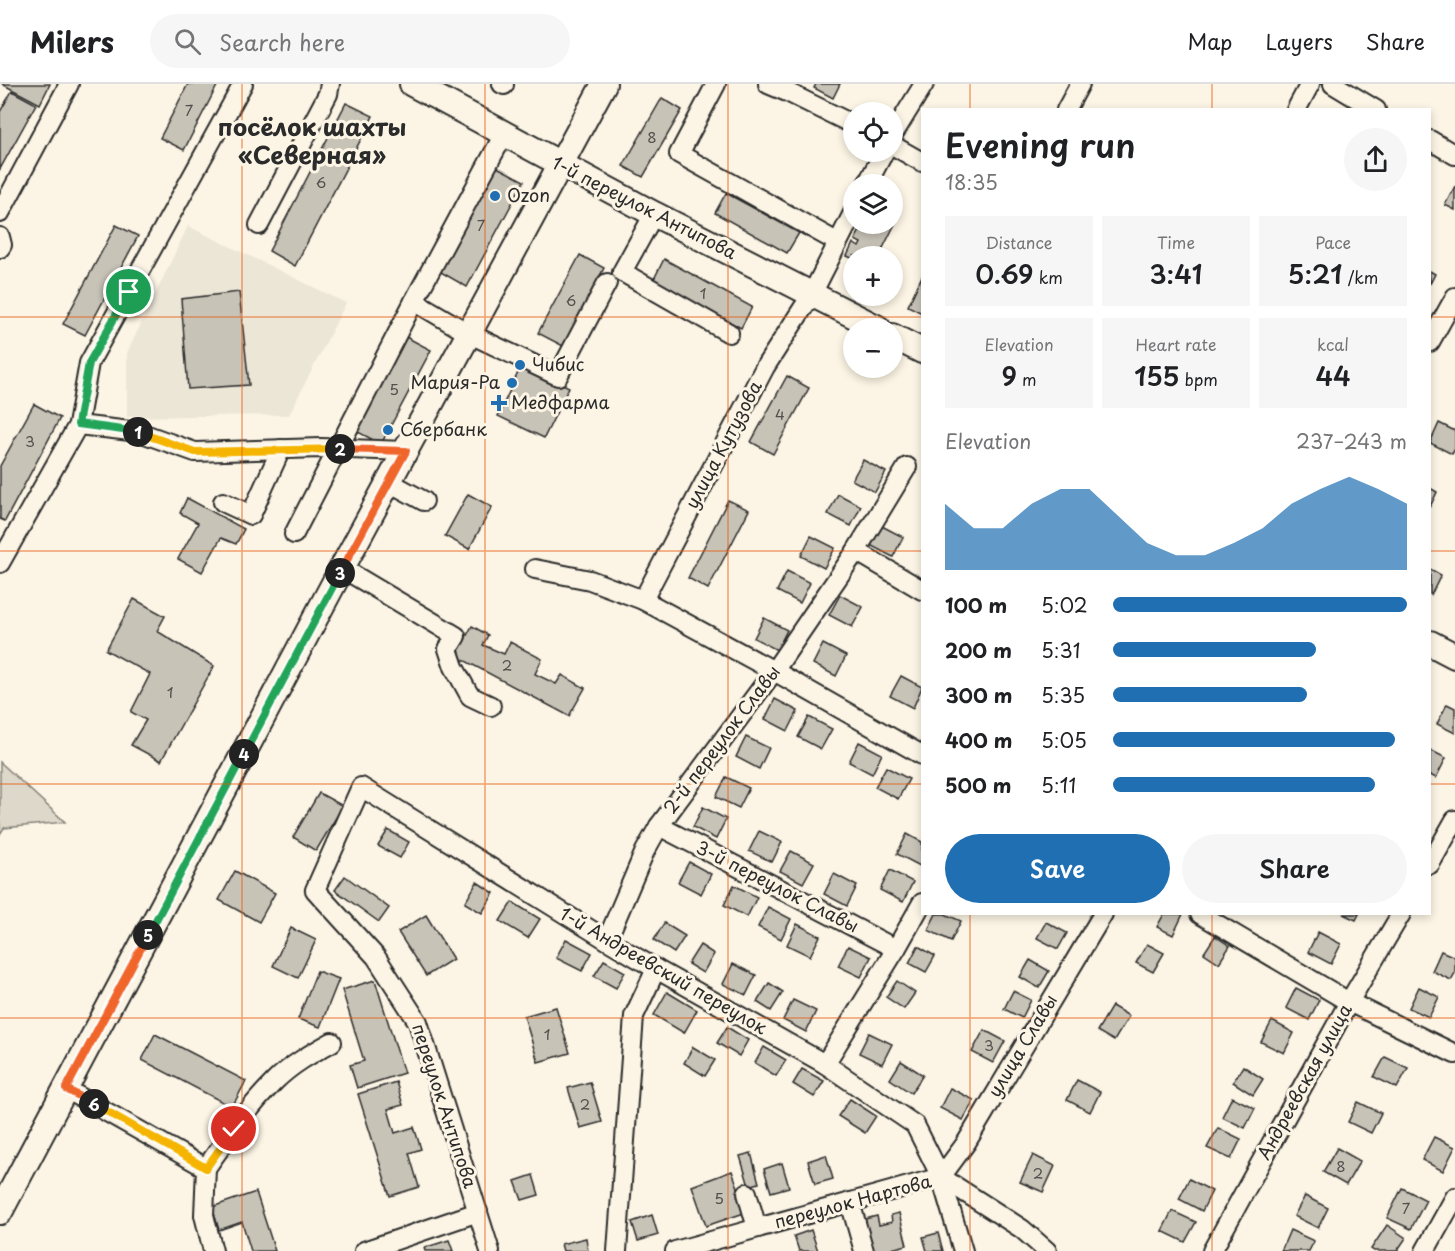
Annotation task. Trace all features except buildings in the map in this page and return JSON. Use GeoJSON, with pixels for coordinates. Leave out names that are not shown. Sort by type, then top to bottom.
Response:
{"type":"FeatureCollection","features":[{"type":"Feature","properties":{"kind":"main road"},"geometry":{"type":"LineString","coordinates":[[0,1212],[342,568],[604,84]]}},
{"type":"Feature","properties":{"kind":"main road","name":"1-й переулок Антипова"},"geometry":{"type":"LineString","coordinates":[[426,87],[560,165],[859,318]]}},
{"type":"Feature","properties":{"kind":"main road"},"geometry":{"type":"LineString","coordinates":[[903,342],[921,350]]}},
{"type":"Feature","properties":{"kind":"main road"},"geometry":{"type":"LineString","coordinates":[[1431,644],[1455,656]]}},
{"type":"Feature","properties":{"kind":"street"},"geometry":{"type":"LineString","coordinates":[[0,213],[69,84]]}},
{"type":"Feature","properties":{"kind":"street"},"geometry":{"type":"LineString","coordinates":[[0,563],[78,424],[89,363],[243,84]]}},
{"type":"Feature","properties":{"kind":"street"},"geometry":{"type":"LineString","coordinates":[[259,225],[328,94],[330,84]]}},
{"type":"Feature","properties":{"kind":"street"},"geometry":{"type":"LineString","coordinates":[[716,84],[678,153],[837,242]]}},
{"type":"Feature","properties":{"kind":"street"},"geometry":{"type":"LineString","coordinates":[[768,84],[789,88],[843,119]]}},
{"type":"Feature","properties":{"kind":"street"},"geometry":{"type":"LineString","coordinates":[[903,118],[924,84]]}},
{"type":"Feature","properties":{"kind":"street"},"geometry":{"type":"LineString","coordinates":[[1067,108],[1080,84]]}},
{"type":"Feature","properties":{"kind":"street"},"geometry":{"type":"LineString","coordinates":[[1297,108],[1310,84]]}},
{"type":"Feature","properties":{"kind":"street"},"geometry":{"type":"LineString","coordinates":[[1332,84],[1373,108]]}},
{"type":"Feature","properties":{"kind":"street"},"geometry":{"type":"LineString","coordinates":[[294,534],[414,301],[504,134]]}},
{"type":"Feature","properties":{"kind":"street"},"geometry":{"type":"LineString","coordinates":[[1431,141],[1455,155]]}},
{"type":"Feature","properties":{"kind":"street"},"geometry":{"type":"LineString","coordinates":[[903,151],[921,161]]}},
{"type":"Feature","properties":{"kind":"street"},"geometry":{"type":"LineString","coordinates":[[654,214],[622,272],[729,333]]}},
{"type":"Feature","properties":{"kind":"street","name":"улица Кутузова"},"geometry":{"type":"LineString","coordinates":[[643,600],[765,367],[812,294],[843,231]]}},
{"type":"Feature","properties":{"kind":"street"},"geometry":{"type":"LineString","coordinates":[[0,237],[2,245],[0,248]]}},
{"type":"Feature","properties":{"kind":"street"},"geometry":{"type":"LineString","coordinates":[[414,301],[468,333],[558,376],[607,282]]}},
{"type":"Feature","properties":{"kind":"street"},"geometry":{"type":"LineString","coordinates":[[1431,340],[1455,297]]}},
{"type":"Feature","properties":{"kind":"street"},"geometry":{"type":"LineString","coordinates":[[78,424],[139,432],[195,452],[338,448],[406,451]]}},
{"type":"Feature","properties":{"kind":"street"},"geometry":{"type":"LineString","coordinates":[[223,502],[251,515],[281,449]]}},
{"type":"Feature","properties":{"kind":"street","name":"2-й переулок Славы"},"geometry":{"type":"LineString","coordinates":[[607,940],[658,826],[774,671],[856,551],[907,467]]}},
{"type":"Feature","properties":{"kind":"street"},"geometry":{"type":"LineString","coordinates":[[389,482],[424,501]]}},
{"type":"Feature","properties":{"kind":"street"},"geometry":{"type":"LineString","coordinates":[[856,551],[921,589]]}},
{"type":"Feature","properties":{"kind":"street"},"geometry":{"type":"LineString","coordinates":[[342,568],[456,636],[448,649],[454,667],[470,696],[491,706]]}},
{"type":"Feature","properties":{"kind":"street"},"geometry":{"type":"LineString","coordinates":[[535,569],[590,580],[643,600],[921,754]]}},
{"type":"Feature","properties":{"kind":"street","name":"1-й Андреевский переулок"},"geometry":{"type":"LineString","coordinates":[[361,787],[607,940],[825,1064],[915,1125],[941,1177],[963,1251]]}},
{"type":"Feature","properties":{"kind":"street","name":"переулок Антипова"},"geometry":{"type":"LineString","coordinates":[[361,787],[315,890],[376,957],[418,1022],[490,1251]]}},
{"type":"Feature","properties":{"kind":"street"},"geometry":{"type":"LineString","coordinates":[[1431,862],[1455,820]]}},
{"type":"Feature","properties":{"kind":"street","name":"3-й переулок Славы"},"geometry":{"type":"LineString","coordinates":[[658,826],[896,949]]}},
{"type":"Feature","properties":{"kind":"street"},"geometry":{"type":"LineString","coordinates":[[825,1064],[921,905]]}},
{"type":"Feature","properties":{"kind":"street","name":"улица Славы"},"geometry":{"type":"LineString","coordinates":[[941,1177],[966,1143],[1102,915]]}},
{"type":"Feature","properties":{"kind":"street"},"geometry":{"type":"LineString","coordinates":[[1202,915],[1349,1002],[1455,1054]]}},
{"type":"Feature","properties":{"kind":"street","name":"Андреевская улица"},"geometry":{"type":"LineString","coordinates":[[1212,1251],[1349,1002],[1400,915]]}},
{"type":"Feature","properties":{"kind":"street"},"geometry":{"type":"LineString","coordinates":[[617,1251],[634,1016],[656,969]]}},
{"type":"Feature","properties":{"kind":"street"},"geometry":{"type":"LineString","coordinates":[[213,1251],[204,1215],[206,1168],[234,1129],[275,1080],[305,1057],[332,1042]]}},
{"type":"Feature","properties":{"kind":"street"},"geometry":{"type":"LineString","coordinates":[[66,1089],[206,1168]]}},
{"type":"Feature","properties":{"kind":"street","name":"переулок Нартова"},"geometry":{"type":"LineString","coordinates":[[675,1251],[734,1243],[758,1228],[941,1177],[1022,1228],[1047,1251]]}},
{"type":"Feature","properties":{"kind":"street"},"geometry":{"type":"LineString","coordinates":[[747,1193],[758,1228]]}},
{"type":"Feature","properties":{"kind":"street"},"geometry":{"type":"LineString","coordinates":[[1425,1251],[1455,1197]]}},
{"type":"Feature","properties":{"kind":"street"},"geometry":{"type":"LineString","coordinates":[[850,1202],[864,1251]]}},
{"type":"Feature","properties":{"kind":"street"},"geometry":{"type":"LineString","coordinates":[[364,1251],[478,1212]]}},
{"type":"Feature","properties":{"kind":"shaded area"},"geometry":{"type":"Polygon","coordinates":[[[188,226],[346,303],[289,415],[127,417],[127,353],[188,226]]]}},
{"type":"Feature","properties":{"kind":"shaded area"},"geometry":{"type":"Polygon","coordinates":[[[0,762],[65,822],[4,828],[0,834],[0,762]]]}},
{"type":"Feature","properties":{"kind":"place","name":"Ozon"},"geometry":{"type":"Point","coordinates":[495,196]}},
{"type":"Feature","properties":{"kind":"place","name":"Чибис"},"geometry":{"type":"Point","coordinates":[520,365]}},
{"type":"Feature","properties":{"kind":"place","name":"Мария-Ра"},"geometry":{"type":"Point","coordinates":[512,383]}},
{"type":"Feature","properties":{"kind":"place","name":"Медфарма"},"geometry":{"type":"Point","coordinates":[499,403]}},
{"type":"Feature","properties":{"kind":"place","name":"Сбербанк"},"geometry":{"type":"Point","coordinates":[388,430]}},
{"type":"Feature","properties":{"kind":"district","name":"посёлок шахты «Северная»"},"geometry":{"type":"Point","coordinates":[312,142]}},
{"type":"Feature","properties":{"kind":"route"},"geometry":{"type":"LineString","coordinates":[[129,292],[89,363],[78,424],[139,432],[195,452],[321,448],[406,451],[66,1089],[206,1168],[234,1129]]}}]}
